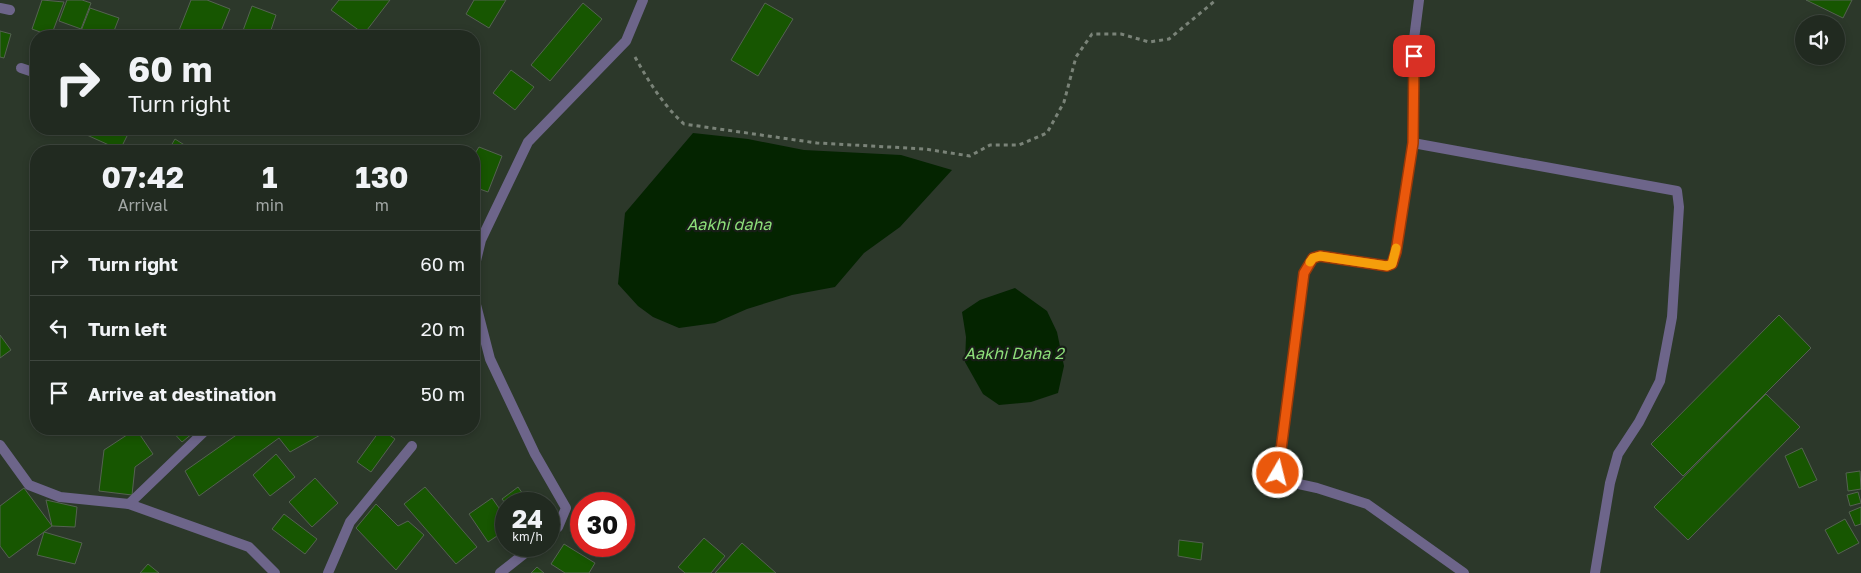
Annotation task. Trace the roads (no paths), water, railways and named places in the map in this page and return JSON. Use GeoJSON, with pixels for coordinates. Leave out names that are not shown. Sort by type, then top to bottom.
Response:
{"type":"FeatureCollection","features":[{"type":"Feature","properties":{"kind":"street"},"geometry":{"type":"LineString","coordinates":[[480,244],[528,142],[626,41],[643,0]]}},
{"type":"Feature","properties":{"kind":"street"},"geometry":{"type":"LineString","coordinates":[[1419,0],[1414,39],[1413,143],[1396,252],[1392,264],[1387,266],[1320,256],[1313,258],[1304,273],[1278,473],[1285,481],[1317,488],[1367,504],[1464,573]]}},
{"type":"Feature","properties":{"kind":"street"},"geometry":{"type":"LineString","coordinates":[[21,68],[30,71]]}},
{"type":"Feature","properties":{"kind":"street"},"geometry":{"type":"LineString","coordinates":[[1413,143],[1677,191],[1679,207],[1672,317],[1660,381],[1639,422],[1618,454],[1610,484],[1595,573]]}},
{"type":"Feature","properties":{"kind":"street"},"geometry":{"type":"LineString","coordinates":[[480,320],[490,359],[535,454],[557,492]]}},
{"type":"Feature","properties":{"kind":"street"},"geometry":{"type":"LineString","coordinates":[[129,504],[201,435]]}},
{"type":"Feature","properties":{"kind":"street"},"geometry":{"type":"LineString","coordinates":[[0,445],[29,485],[60,496],[129,504],[249,547],[275,573]]}},
{"type":"Feature","properties":{"kind":"street"},"geometry":{"type":"LineString","coordinates":[[328,573],[350,522],[412,446]]}},
{"type":"Feature","properties":{"kind":"street"},"geometry":{"type":"LineString","coordinates":[[560,498],[566,508],[560,522]]}},
{"type":"Feature","properties":{"kind":"street"},"geometry":{"type":"LineString","coordinates":[[500,573],[520,557]]}},
{"type":"Feature","properties":{"kind":"water","name":"Aakhi daha"},"geometry":{"type":"Polygon","coordinates":[[[693,133],[748,139],[804,150],[901,155],[952,170],[900,227],[864,253],[835,287],[792,295],[747,309],[715,323],[679,328],[653,317],[638,306],[618,284],[625,213],[693,133]]]}},
{"type":"Feature","properties":{"kind":"water","name":"Aakhi Daha 2"},"geometry":{"type":"Polygon","coordinates":[[[1015,288],[1047,311],[1057,332],[1064,366],[1058,393],[1031,402],[999,405],[983,394],[965,362],[966,337],[962,312],[980,300],[1015,288]]]}}]}
